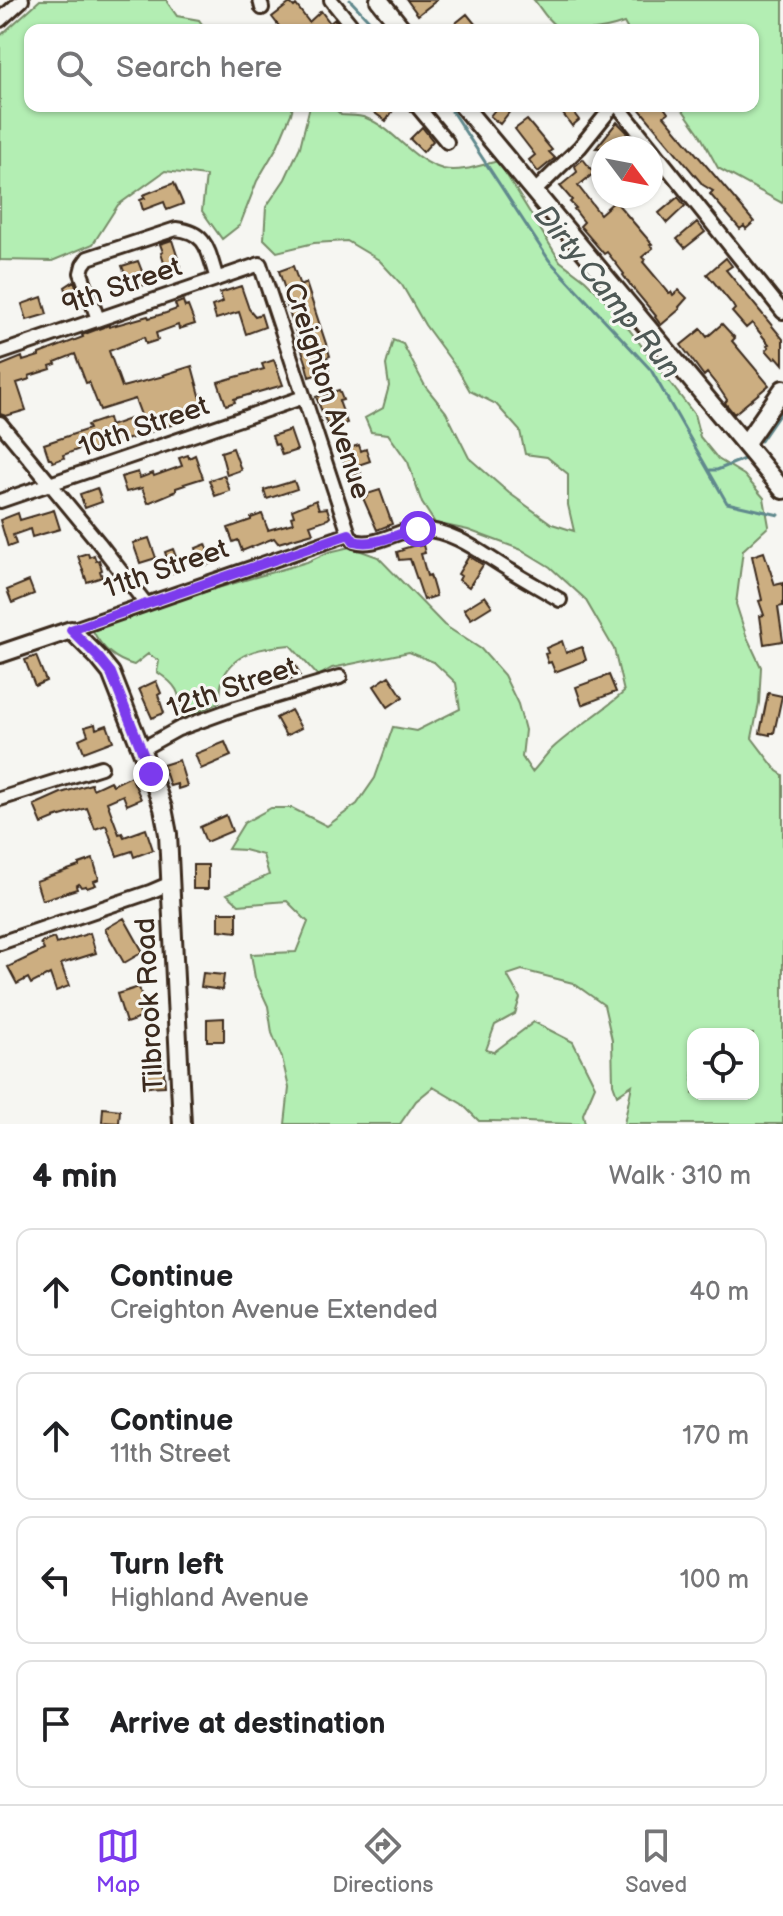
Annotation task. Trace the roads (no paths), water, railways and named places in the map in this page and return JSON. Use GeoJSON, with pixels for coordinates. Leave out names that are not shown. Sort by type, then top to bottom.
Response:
{"type":"FeatureCollection","features":[{"type":"Feature","properties":{"kind":"street"},"geometry":{"type":"LineString","coordinates":[[0,20],[22,0]]}},
{"type":"Feature","properties":{"kind":"street"},"geometry":{"type":"LineString","coordinates":[[331,0],[350,24]]}},
{"type":"Feature","properties":{"kind":"street"},"geometry":{"type":"LineString","coordinates":[[379,0],[398,24]]}},
{"type":"Feature","properties":{"kind":"street"},"geometry":{"type":"LineString","coordinates":[[422,112],[447,142]]}},
{"type":"Feature","properties":{"kind":"street"},"geometry":{"type":"LineString","coordinates":[[468,112],[783,490]]}},
{"type":"Feature","properties":{"kind":"street"},"geometry":{"type":"LineString","coordinates":[[535,191],[611,112]]}},
{"type":"Feature","properties":{"kind":"street"},"geometry":{"type":"LineString","coordinates":[[621,112],[783,312]]}},
{"type":"Feature","properties":{"kind":"street"},"geometry":{"type":"LineString","coordinates":[[98,319],[81,273],[88,258],[176,229],[184,230],[202,239],[217,279]]}},
{"type":"Feature","properties":{"kind":"street","name":"9th Street"},"geometry":{"type":"LineString","coordinates":[[0,353],[260,264]]}},
{"type":"Feature","properties":{"kind":"street","name":"Creighton Avenue"},"geometry":{"type":"LineString","coordinates":[[260,264],[349,534]]}},
{"type":"Feature","properties":{"kind":"street"},"geometry":{"type":"LineString","coordinates":[[745,444],[783,389]]}},
{"type":"Feature","properties":{"kind":"street","name":"10th Street"},"geometry":{"type":"LineString","coordinates":[[0,501],[304,397]]}},
{"type":"Feature","properties":{"kind":"street"},"geometry":{"type":"LineString","coordinates":[[0,423],[146,604]]}},
{"type":"Feature","properties":{"kind":"street"},"geometry":{"type":"LineString","coordinates":[[349,534],[354,541],[363,544],[418,529],[439,532],[468,543],[560,600]]}},
{"type":"Feature","properties":{"kind":"street","name":"11th Street"},"geometry":{"type":"LineString","coordinates":[[0,654],[349,534]]}},
{"type":"Feature","properties":{"kind":"street","name":"Tilbrook Road"},"geometry":{"type":"LineString","coordinates":[[71,630],[111,673],[163,808],[171,883],[182,1124]]}},
{"type":"Feature","properties":{"kind":"street","name":"12th Street"},"geometry":{"type":"LineString","coordinates":[[142,749],[178,729],[340,677]]}},
{"type":"Feature","properties":{"kind":"street"},"geometry":{"type":"LineString","coordinates":[[0,799],[101,767]]}},
{"type":"Feature","properties":{"kind":"street"},"geometry":{"type":"LineString","coordinates":[[0,943],[171,883]]}},
{"type":"Feature","properties":{"kind":"waterway","name":"Dirty Camp Run"},"geometry":{"type":"LineString","coordinates":[[350,0],[372,24]]}},
{"type":"Feature","properties":{"kind":"waterway","name":"Dirty Camp Run"},"geometry":{"type":"LineString","coordinates":[[452,112],[549,260],[651,370],[727,503],[779,515]]}},
{"type":"Feature","properties":{"kind":"waterway"},"geometry":{"type":"LineString","coordinates":[[761,441],[783,409]]}},
{"type":"Feature","properties":{"kind":"waterway"},"geometry":{"type":"LineString","coordinates":[[710,470],[744,459]]}}]}
